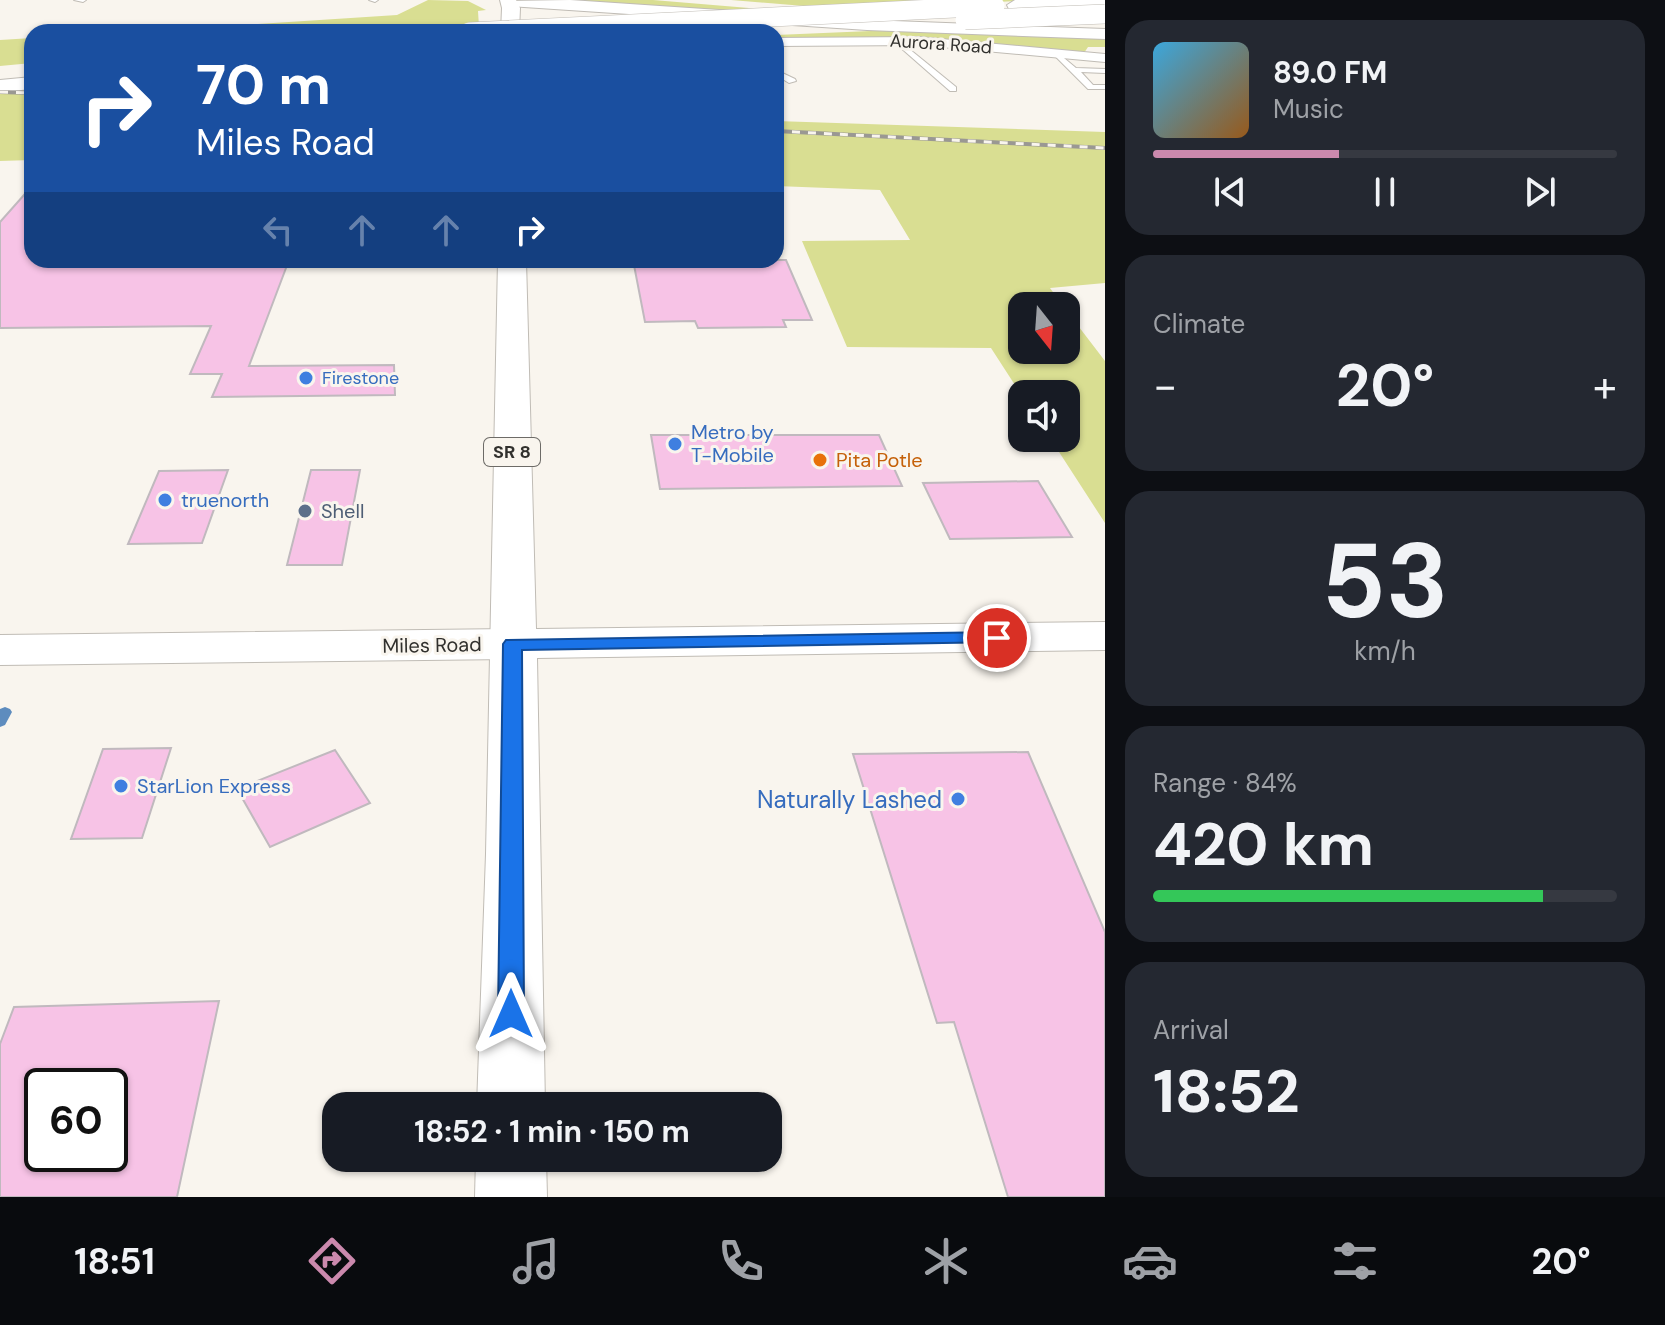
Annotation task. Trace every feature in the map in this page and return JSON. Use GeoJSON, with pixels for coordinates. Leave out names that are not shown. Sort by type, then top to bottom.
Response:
{"type":"FeatureCollection","features":[{"type":"Feature","properties":{"kind":"main road"},"geometry":{"type":"LineString","coordinates":[[508,24],[504,0],[867,25],[1105,34]]}},
{"type":"Feature","properties":{"kind":"main road"},"geometry":{"type":"LineString","coordinates":[[701,0],[904,15],[1105,23]]}},
{"type":"Feature","properties":{"kind":"main road"},"geometry":{"type":"LineString","coordinates":[[631,24],[1105,1]]}},
{"type":"Feature","properties":{"kind":"main road"},"geometry":{"type":"LineString","coordinates":[[784,29],[1105,14]]}},
{"type":"Feature","properties":{"kind":"main road"},"geometry":{"type":"LineString","coordinates":[[0,71],[24,69]]}},
{"type":"Feature","properties":{"kind":"main road"},"geometry":{"type":"LineString","coordinates":[[0,86],[24,84]]}},
{"type":"Feature","properties":{"kind":"main road","name":"SR 8"},"geometry":{"type":"LineString","coordinates":[[511,1092],[512,268]]}},
{"type":"Feature","properties":{"kind":"main road","name":"Miles Road"},"geometry":{"type":"LineString","coordinates":[[0,650],[1105,636]]}},
{"type":"Feature","properties":{"kind":"main road"},"geometry":{"type":"LineString","coordinates":[[511,1172],[511,1197]]}},
{"type":"Feature","properties":{"kind":"street","name":"Aurora Road"},"geometry":{"type":"LineString","coordinates":[[784,42],[895,40],[1105,58]]}},
{"type":"Feature","properties":{"kind":"lane"},"geometry":{"type":"LineString","coordinates":[[895,40],[953,89]]}},
{"type":"Feature","properties":{"kind":"lane"},"geometry":{"type":"LineString","coordinates":[[1056,54],[1091,87],[1105,87]]}},
{"type":"Feature","properties":{"kind":"lane"},"geometry":{"type":"LineString","coordinates":[[1074,70],[1105,71]]}},
{"type":"Feature","properties":{"kind":"lane"},"geometry":{"type":"LineString","coordinates":[[784,76],[792,81]]}},
{"type":"Feature","properties":{"kind":"green space"},"geometry":{"type":"Polygon","coordinates":[[[428,0],[468,1],[486,10],[478,11],[479,24],[256,24],[397,15],[428,0]]]}},
{"type":"Feature","properties":{"kind":"green space"},"geometry":{"type":"Polygon","coordinates":[[[547,0],[653,0],[785,11],[726,14],[547,0]]]}},
{"type":"Feature","properties":{"kind":"green space"},"geometry":{"type":"Polygon","coordinates":[[[731,0],[1040,0],[840,9],[731,0]]]}},
{"type":"Feature","properties":{"kind":"green space"},"geometry":{"type":"Polygon","coordinates":[[[918,29],[1105,36],[1105,47],[1088,47],[1084,53],[951,40],[784,39],[784,35],[918,29]]]}},
{"type":"Feature","properties":{"kind":"green space"},"geometry":{"type":"Polygon","coordinates":[[[24,38],[24,64],[0,66],[0,40],[24,38]]]}},
{"type":"Feature","properties":{"kind":"green space"},"geometry":{"type":"Polygon","coordinates":[[[24,84],[24,160],[0,161],[0,86],[24,84]]]}},
{"type":"Feature","properties":{"kind":"green space"},"geometry":{"type":"Polygon","coordinates":[[[784,121],[1105,132],[1105,283],[1050,288],[1053,292],[1008,292],[1008,364],[1080,364],[1080,328],[1105,361],[1105,523],[1059,452],[1080,452],[1080,380],[1012,380],[991,348],[847,347],[802,241],[910,240],[880,190],[784,186],[784,121]]]}},
{"type":"Feature","properties":{"kind":"building"},"geometry":{"type":"Polygon","coordinates":[[[24,195],[24,268],[286,268],[249,366],[394,365],[395,395],[212,397],[222,374],[190,374],[211,326],[0,328],[0,222],[24,195]]]}},
{"type":"Feature","properties":{"kind":"building"},"geometry":{"type":"Polygon","coordinates":[[[784,260],[812,320],[783,320],[786,327],[698,328],[695,321],[645,322],[635,268],[784,268],[784,260]]]}},
{"type":"Feature","properties":{"kind":"building"},"geometry":{"type":"Polygon","coordinates":[[[651,435],[879,435],[902,486],[660,489],[651,435]]]}},
{"type":"Feature","properties":{"kind":"building"},"geometry":{"type":"Polygon","coordinates":[[[228,470],[202,543],[128,544],[159,471],[228,470]]]}},
{"type":"Feature","properties":{"kind":"building"},"geometry":{"type":"Polygon","coordinates":[[[311,470],[360,470],[342,565],[287,565],[311,470]]]}},
{"type":"Feature","properties":{"kind":"building"},"geometry":{"type":"Polygon","coordinates":[[[1038,481],[1072,537],[950,539],[923,483],[1038,481]]]}},
{"type":"Feature","properties":{"kind":"building"},"geometry":{"type":"Polygon","coordinates":[[[171,748],[142,838],[71,839],[103,749],[171,748]]]}},
{"type":"Feature","properties":{"kind":"building"},"geometry":{"type":"Polygon","coordinates":[[[335,750],[370,803],[270,847],[237,789],[335,750]]]}},
{"type":"Feature","properties":{"kind":"building"},"geometry":{"type":"Polygon","coordinates":[[[1028,752],[1105,932],[1105,1197],[1008,1197],[954,1022],[937,1023],[853,754],[1028,752]]]}},
{"type":"Feature","properties":{"kind":"building"},"geometry":{"type":"Polygon","coordinates":[[[219,1001],[177,1197],[0,1197],[0,1044],[14,1007],[219,1001]]]}},
{"type":"Feature","properties":{"kind":"waterway"},"geometry":{"type":"LineString","coordinates":[[0,722],[5,712]]}},
{"type":"Feature","properties":{"kind":"railway"},"geometry":{"type":"LineString","coordinates":[[0,92],[24,93]]}},
{"type":"Feature","properties":{"kind":"railway"},"geometry":{"type":"LineString","coordinates":[[784,131],[1105,148]]}},
{"type":"Feature","properties":{"kind":"place","name":"Firestone"},"geometry":{"type":"Point","coordinates":[306,378]}},
{"type":"Feature","properties":{"kind":"place","name":"Metro by T-Mobile"},"geometry":{"type":"Point","coordinates":[675,444]}},
{"type":"Feature","properties":{"kind":"place","name":"Pita Potle"},"geometry":{"type":"Point","coordinates":[820,460]}},
{"type":"Feature","properties":{"kind":"place","name":"truenorth"},"geometry":{"type":"Point","coordinates":[165,500]}},
{"type":"Feature","properties":{"kind":"place","name":"Shell"},"geometry":{"type":"Point","coordinates":[305,511]}},
{"type":"Feature","properties":{"kind":"place","name":"StarLion Express"},"geometry":{"type":"Point","coordinates":[121,786]}},
{"type":"Feature","properties":{"kind":"place","name":"Naturally Lashed"},"geometry":{"type":"Point","coordinates":[958,799]}},
{"type":"Feature","properties":{"kind":"route"},"geometry":{"type":"LineString","coordinates":[[511,1014],[514,854],[512,644],[997,638]]}}]}
